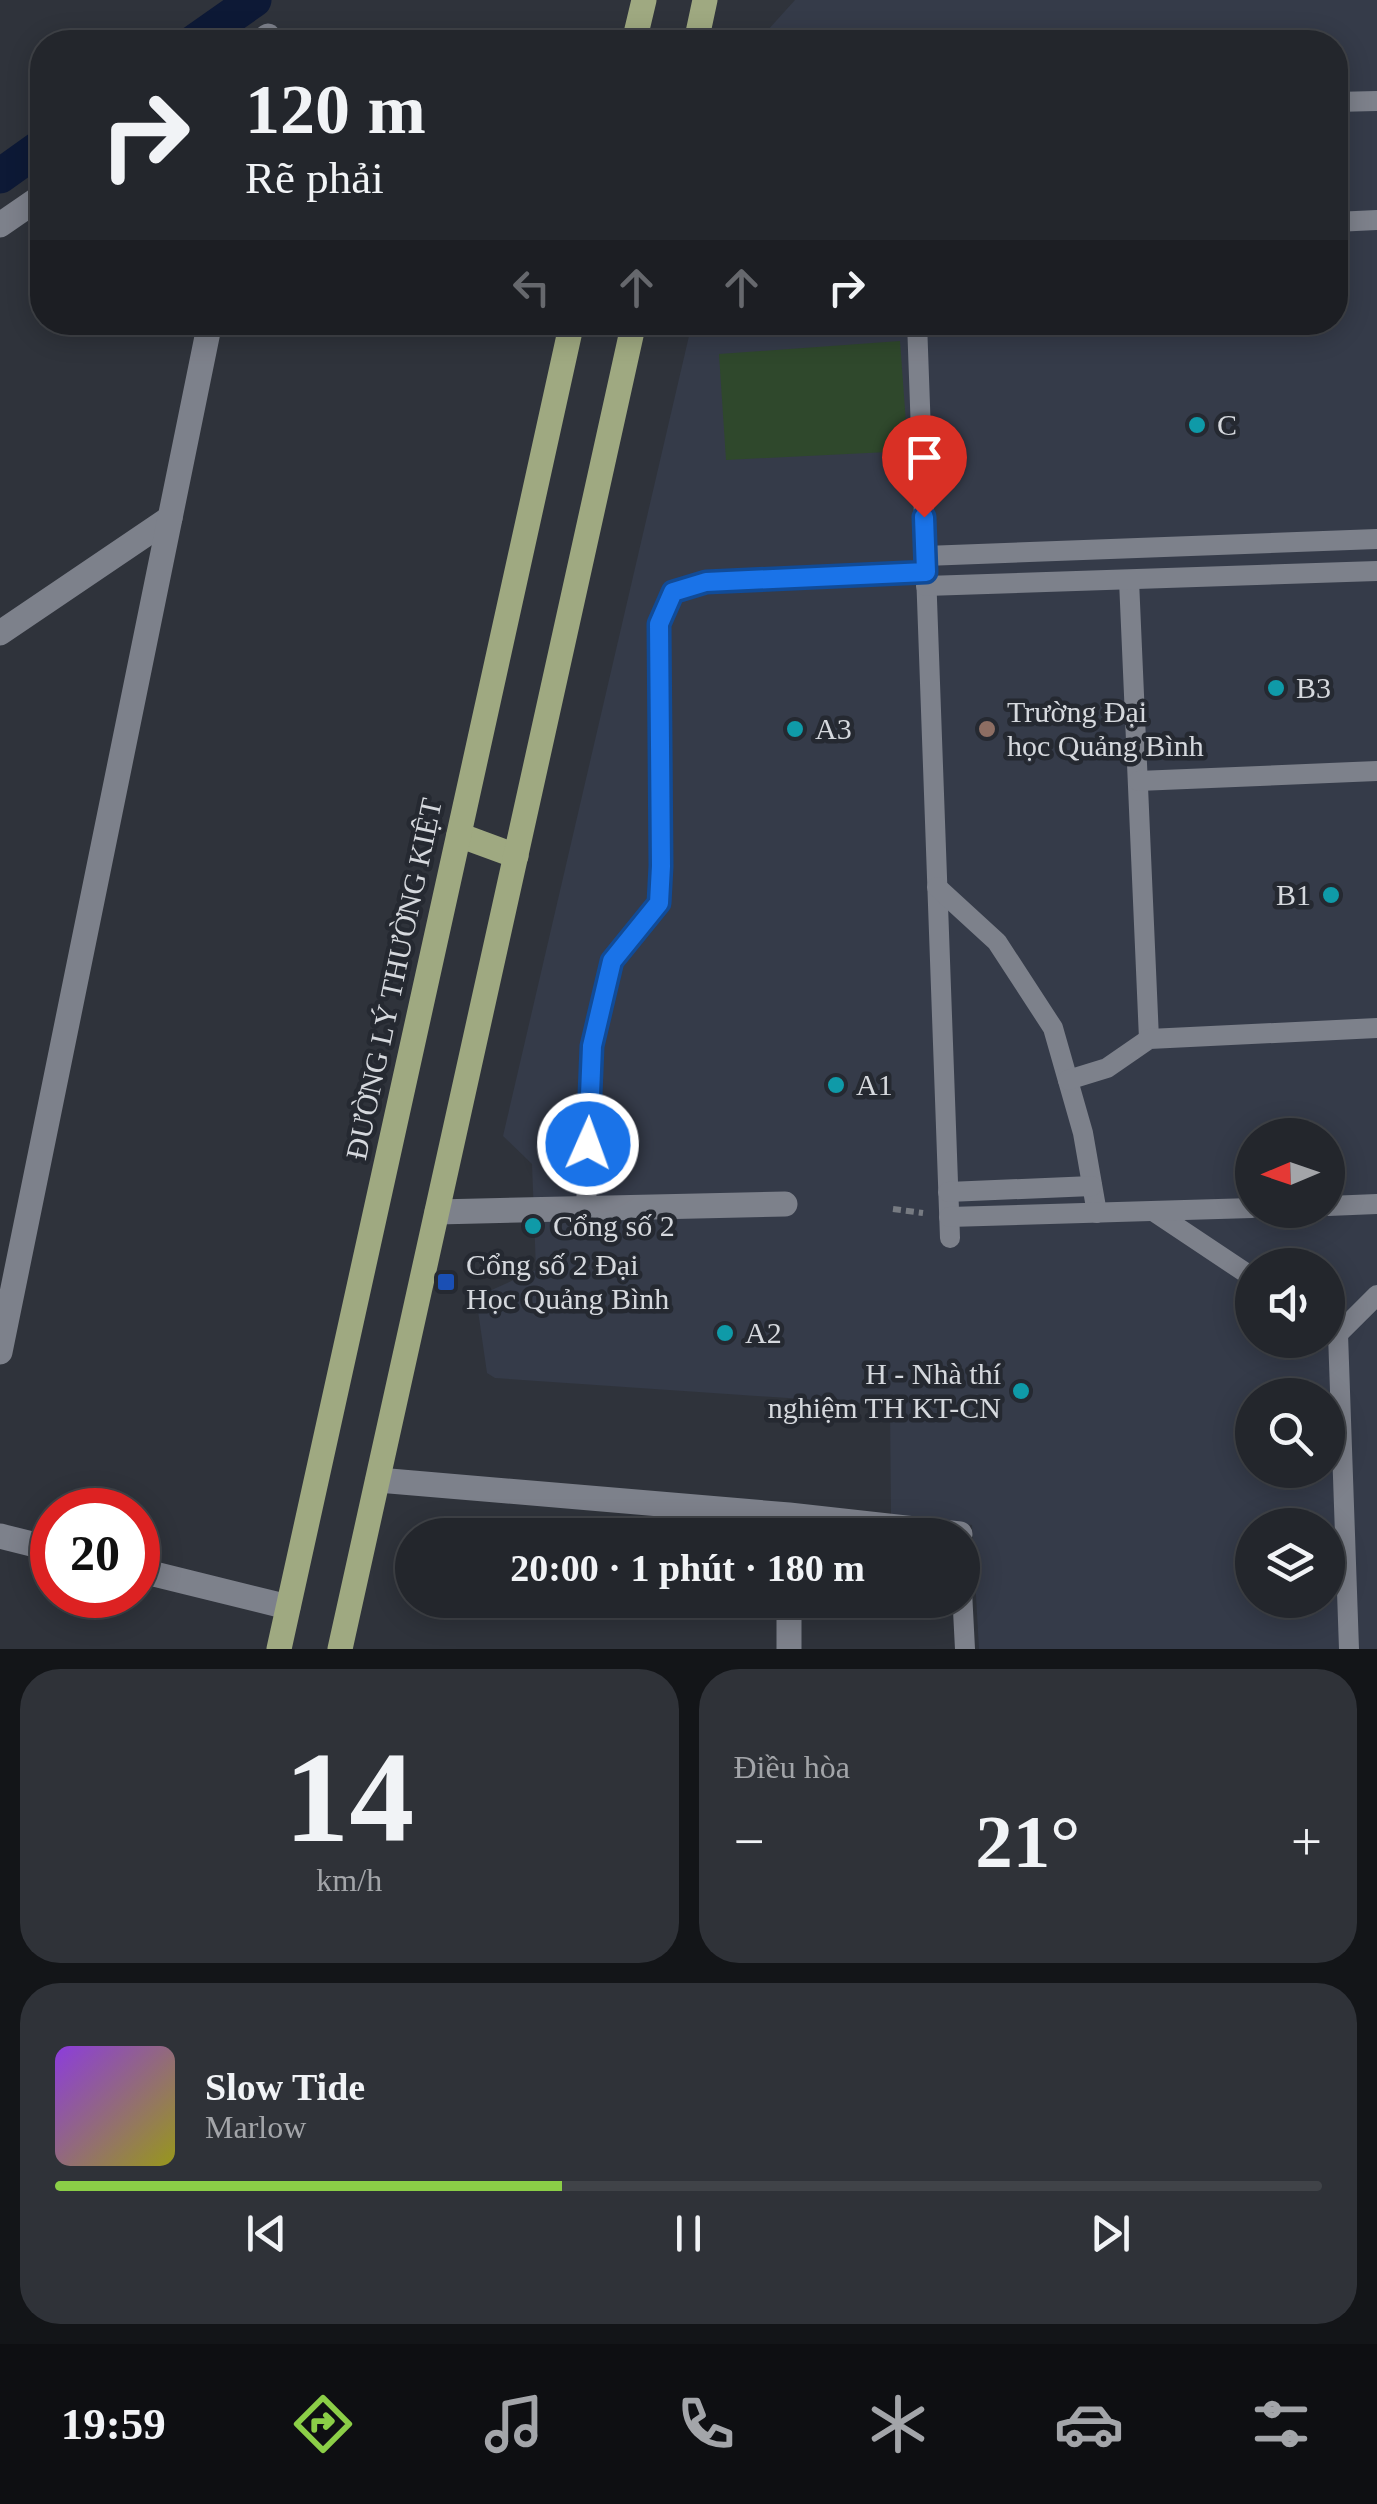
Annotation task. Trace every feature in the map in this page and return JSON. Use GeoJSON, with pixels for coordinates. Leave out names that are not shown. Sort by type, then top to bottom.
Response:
{"type":"FeatureCollection","features":[{"type":"Feature","properties":{"kind":"main road"},"geometry":{"type":"LineString","coordinates":[[637,30],[644,0]]}},
{"type":"Feature","properties":{"kind":"main road"},"geometry":{"type":"LineString","coordinates":[[699,30],[705,0]]}},
{"type":"Feature","properties":{"kind":"main road","name":"ĐƯỜNG LÝ THƯỜNG KIỆT"},"geometry":{"type":"LineString","coordinates":[[278,1649],[569,335]]}},
{"type":"Feature","properties":{"kind":"main road"},"geometry":{"type":"LineString","coordinates":[[340,1649],[631,335]]}},
{"type":"Feature","properties":{"kind":"main road"},"geometry":{"type":"LineString","coordinates":[[459,835],[516,856]]}},
{"type":"Feature","properties":{"kind":"street"},"geometry":{"type":"LineString","coordinates":[[0,226],[30,205]]}},
{"type":"Feature","properties":{"kind":"street"},"geometry":{"type":"LineString","coordinates":[[0,1352],[8,1274],[207,335]]}},
{"type":"Feature","properties":{"kind":"street"},"geometry":{"type":"LineString","coordinates":[[0,633],[170,518]]}},
{"type":"Feature","properties":{"kind":"street"},"geometry":{"type":"LineString","coordinates":[[437,1212],[785,1204]]}},
{"type":"Feature","properties":{"kind":"street"},"geometry":{"type":"LineString","coordinates":[[378,1480],[725,1518]]}},
{"type":"Feature","properties":{"kind":"street"},"geometry":{"type":"LineString","coordinates":[[0,1536],[30,1544]]}},
{"type":"Feature","properties":{"kind":"street"},"geometry":{"type":"LineString","coordinates":[[160,1575],[288,1607]]}},
{"type":"Feature","properties":{"kind":"street"},"geometry":{"type":"LineString","coordinates":[[788,1649],[789,1618]]}},
{"type":"Feature","properties":{"kind":"lane"},"geometry":{"type":"LineString","coordinates":[[1348,102],[1377,101]]}},
{"type":"Feature","properties":{"kind":"lane"},"geometry":{"type":"LineString","coordinates":[[1348,221],[1377,220]]}},
{"type":"Feature","properties":{"kind":"lane"},"geometry":{"type":"LineString","coordinates":[[917,335],[949,1228],[1097,1212],[1235,1209]]}},
{"type":"Feature","properties":{"kind":"lane"},"geometry":{"type":"LineString","coordinates":[[586,1209],[592,1046],[612,961],[659,903],[659,624],[673,592],[706,582],[926,572],[1377,538]]}},
{"type":"Feature","properties":{"kind":"lane"},"geometry":{"type":"LineString","coordinates":[[926,572],[1130,580],[1377,571]]}},
{"type":"Feature","properties":{"kind":"lane"},"geometry":{"type":"LineString","coordinates":[[1130,580],[1149,1039]]}},
{"type":"Feature","properties":{"kind":"lane"},"geometry":{"type":"LineString","coordinates":[[1138,781],[1377,772]]}},
{"type":"Feature","properties":{"kind":"lane"},"geometry":{"type":"LineString","coordinates":[[937,887],[997,942],[1053,1028],[1083,1133],[1097,1212]]}},
{"type":"Feature","properties":{"kind":"lane"},"geometry":{"type":"LineString","coordinates":[[1068,1080],[1108,1068],[1149,1039],[1377,1028]]}},
{"type":"Feature","properties":{"kind":"lane"},"geometry":{"type":"LineString","coordinates":[[948,1192],[1092,1186]]}},
{"type":"Feature","properties":{"kind":"lane"},"geometry":{"type":"LineString","coordinates":[[1345,1205],[1377,1204]]}},
{"type":"Feature","properties":{"kind":"lane"},"geometry":{"type":"LineString","coordinates":[[1152,1211],[1235,1266]]}},
{"type":"Feature","properties":{"kind":"lane"},"geometry":{"type":"LineString","coordinates":[[1345,1320],[1377,1295]]}},
{"type":"Feature","properties":{"kind":"lane"},"geometry":{"type":"LineString","coordinates":[[1334,1358],[1349,1649]]}},
{"type":"Feature","properties":{"kind":"lane"},"geometry":{"type":"LineString","coordinates":[[963,1618],[965,1649]]}},
{"type":"Feature","properties":{"kind":"shaded area","name":"Trường Đại học Quảng Bình"},"geometry":{"type":"Polygon","coordinates":[[[795,0],[1377,0],[1377,1649],[979,1649],[980,1518],[891,1515],[890,1405],[495,1378],[487,1373],[476,1297],[536,1270],[532,1164],[503,1136],[689,335],[1348,335],[1348,30],[768,30],[795,0]]]}},
{"type":"Feature","properties":{"kind":"green space"},"geometry":{"type":"Polygon","coordinates":[[[900,341],[908,451],[726,460],[719,354],[900,341]]]}},
{"type":"Feature","properties":{"kind":"waterway"},"geometry":{"type":"LineString","coordinates":[[211,30],[254,0]]}},
{"type":"Feature","properties":{"kind":"waterway"},"geometry":{"type":"LineString","coordinates":[[0,176],[30,155]]}},
{"type":"Feature","properties":{"kind":"place","name":"C"},"geometry":{"type":"Point","coordinates":[1197,425]}},
{"type":"Feature","properties":{"kind":"place","name":"B3"},"geometry":{"type":"Point","coordinates":[1276,688]}},
{"type":"Feature","properties":{"kind":"place","name":"A3"},"geometry":{"type":"Point","coordinates":[795,729]}},
{"type":"Feature","properties":{"kind":"place","name":"Trường Đại học Quảng Bình"},"geometry":{"type":"Point","coordinates":[987,729]}},
{"type":"Feature","properties":{"kind":"place","name":"B1"},"geometry":{"type":"Point","coordinates":[1331,895]}},
{"type":"Feature","properties":{"kind":"place","name":"A1"},"geometry":{"type":"Point","coordinates":[836,1085]}},
{"type":"Feature","properties":{"kind":"place","name":"Cổng số 2"},"geometry":{"type":"Point","coordinates":[533,1226]}},
{"type":"Feature","properties":{"kind":"place","name":"Cổng số 2 Đại Học Quảng Bình"},"geometry":{"type":"Point","coordinates":[446,1282]}},
{"type":"Feature","properties":{"kind":"place","name":"A2"},"geometry":{"type":"Point","coordinates":[725,1333]}},
{"type":"Feature","properties":{"kind":"place","name":"H - Nhà thí nghiệm TH KT-CN"},"geometry":{"type":"Point","coordinates":[1021,1391]}},
{"type":"Feature","properties":{"kind":"route"},"geometry":{"type":"LineString","coordinates":[[588,1144],[592,1046],[612,961],[659,903],[659,624],[673,592],[706,582],[926,572],[924,517]]}}]}
